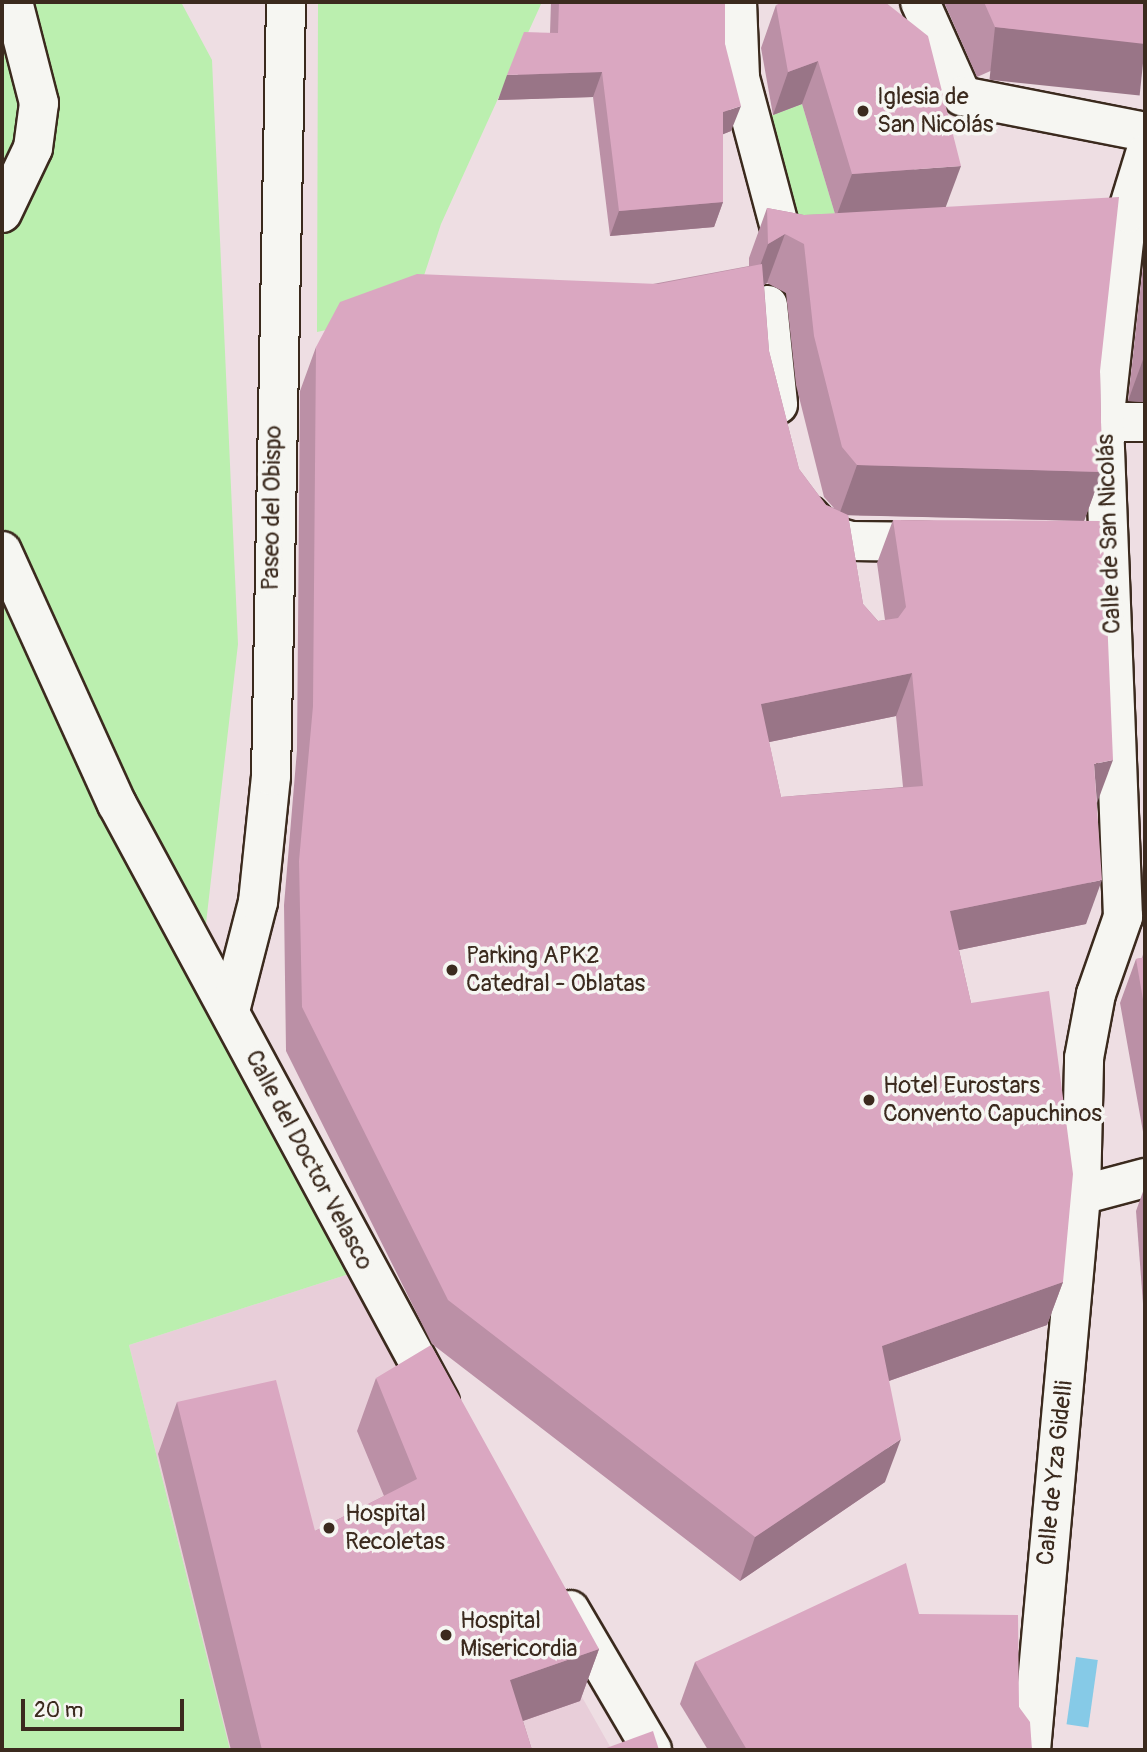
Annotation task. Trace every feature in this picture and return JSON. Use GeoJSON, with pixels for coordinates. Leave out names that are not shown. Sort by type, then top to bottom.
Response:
{"type":"FeatureCollection","features":[{"type":"Feature","properties":{"kind":"street"},"geometry":{"type":"LineString","coordinates":[[2,213],[33,148],[39,103],[13,2]]}},
{"type":"Feature","properties":{"kind":"street","name":"Paseo del Obispo"},"geometry":{"type":"LineString","coordinates":[[230,1011],[258,902],[271,776],[286,2]]}},
{"type":"Feature","properties":{"kind":"street"},"geometry":{"type":"LineString","coordinates":[[737,2],[740,78],[782,249],[839,238]]}},
{"type":"Feature","properties":{"kind":"street"},"geometry":{"type":"LineString","coordinates":[[920,2],[962,96],[1145,132]]}},
{"type":"Feature","properties":{"kind":"street","name":"Calle de San Nicolás"},"geometry":{"type":"LineString","coordinates":[[1134,916],[1109,542],[1104,423],[1145,154]]}},
{"type":"Feature","properties":{"kind":"street"},"geometry":{"type":"LineString","coordinates":[[1086,217],[1136,214]]}},
{"type":"Feature","properties":{"kind":"street"},"geometry":{"type":"LineString","coordinates":[[768,305],[774,389],[788,442]]}},
{"type":"Feature","properties":{"kind":"street"},"geometry":{"type":"LineString","coordinates":[[1104,423],[1145,422]]}},
{"type":"Feature","properties":{"kind":"street"},"geometry":{"type":"LineString","coordinates":[[797,481],[813,523],[851,541],[973,542]]}},
{"type":"Feature","properties":{"kind":"street"},"geometry":{"type":"LineString","coordinates":[[851,541],[858,580]]}},
{"type":"Feature","properties":{"kind":"street"},"geometry":{"type":"LineString","coordinates":[[1068,542],[1109,542]]}},
{"type":"Feature","properties":{"kind":"street","name":"Calle del Doctor Velasco"},"geometry":{"type":"LineString","coordinates":[[2,551],[117,804],[463,1439]]}},
{"type":"Feature","properties":{"kind":"street","name":"Calle de Yza Gidelli"},"geometry":{"type":"LineString","coordinates":[[1031,1750],[1081,1195],[1088,1025],[1134,916]]}},
{"type":"Feature","properties":{"kind":"street"},"geometry":{"type":"LineString","coordinates":[[1081,1195],[1145,1178]]}},
{"type":"Feature","properties":{"kind":"street"},"geometry":{"type":"LineString","coordinates":[[550,1579],[652,1750]]}},
{"type":"Feature","properties":{"kind":"shaded area","name":"Hospital Recoletas"},"geometry":{"type":"Polygon","coordinates":[[[352,1273],[412,1397],[612,1750],[230,1750],[129,1345],[352,1273]]]}},
{"type":"Feature","properties":{"kind":"green space"},"geometry":{"type":"Polygon","coordinates":[[[2,2],[181,2],[212,60],[238,644],[201,967],[352,1273],[129,1345],[230,1750],[2,1750],[2,2]]]}},
{"type":"Feature","properties":{"kind":"green space"},"geometry":{"type":"Polygon","coordinates":[[[318,2],[542,2],[441,224],[412,312],[317,332],[318,2]]]}},
{"type":"Feature","properties":{"kind":"green space"},"geometry":{"type":"Polygon","coordinates":[[[802,104],[838,224],[798,228],[762,119],[802,104]]]}},
{"type":"Feature","properties":{"kind":"water"},"geometry":{"type":"Polygon","coordinates":[[[1076,1657],[1098,1660],[1088,1727],[1067,1724],[1076,1657]]]}},
{"type":"Feature","properties":{"kind":"building"},"geometry":{"type":"Polygon","coordinates":[[[559,2],[725,2],[725,44],[741,106],[723,112],[723,202],[619,211],[602,72],[507,75],[524,32],[558,33],[559,2]]]}},
{"type":"Feature","properties":{"kind":"building"},"geometry":{"type":"Polygon","coordinates":[[[783,2],[885,2],[928,36],[961,166],[852,174],[818,61],[788,72],[776,5],[783,2]]]}},
{"type":"Feature","properties":{"kind":"building"},"geometry":{"type":"Polygon","coordinates":[[[984,2],[1145,2],[1145,44],[995,27],[984,2]]]}},
{"type":"Feature","properties":{"kind":"building"},"geometry":{"type":"Polygon","coordinates":[[[1119,197],[1100,371],[1102,472],[857,465],[842,447],[814,336],[804,244],[785,234],[768,244],[767,208],[804,215],[1119,197]]]}},
{"type":"Feature","properties":{"kind":"building"},"geometry":{"type":"Polygon","coordinates":[[[762,264],[769,351],[799,469],[826,505],[848,515],[863,604],[878,621],[898,618],[906,607],[893,520],[1103,521],[1113,760],[1094,764],[1102,880],[950,911],[971,1003],[1049,991],[1073,1174],[1063,1282],[882,1346],[901,1439],[755,1537],[448,1300],[302,1007],[299,861],[313,706],[316,347],[340,302],[417,274],[658,284],[762,264]],[[912,673],[761,704],[781,797],[923,786],[912,673]]]}},
{"type":"Feature","properties":{"kind":"building"},"geometry":{"type":"Polygon","coordinates":[[[1145,957],[1145,1011],[1136,959],[1145,957]]]}},
{"type":"Feature","properties":{"kind":"building","name":"Hospital Recoletas"},"geometry":{"type":"Polygon","coordinates":[[[431,1345],[599,1649],[510,1680],[532,1750],[262,1750],[177,1402],[276,1380],[315,1531],[417,1479],[376,1378],[431,1345]]]}},
{"type":"Feature","properties":{"kind":"building"},"geometry":{"type":"Polygon","coordinates":[[[906,1563],[919,1614],[1018,1615],[1019,1707],[1030,1722],[1032,1750],[747,1750],[695,1662],[906,1563]]]}},
{"type":"Feature","properties":{"kind":"building"},"geometry":{"type":"Polygon","coordinates":[[[653,1731],[659,1750],[601,1750],[653,1731]]]}},
{"type":"Feature","properties":{"kind":"place","name":"Iglesia de San Nicolás"},"geometry":{"type":"Point","coordinates":[863,111]}},
{"type":"Feature","properties":{"kind":"place","name":"Parking APK2 Catedral - Oblatas"},"geometry":{"type":"Point","coordinates":[452,970]}},
{"type":"Feature","properties":{"kind":"place","name":"Hotel Eurostars Convento Capuchinos"},"geometry":{"type":"Point","coordinates":[869,1100]}},
{"type":"Feature","properties":{"kind":"place","name":"Hospital Recoletas"},"geometry":{"type":"Point","coordinates":[329,1528]}},
{"type":"Feature","properties":{"kind":"place","name":"Hospital Misericordia"},"geometry":{"type":"Point","coordinates":[446,1635]}}]}
